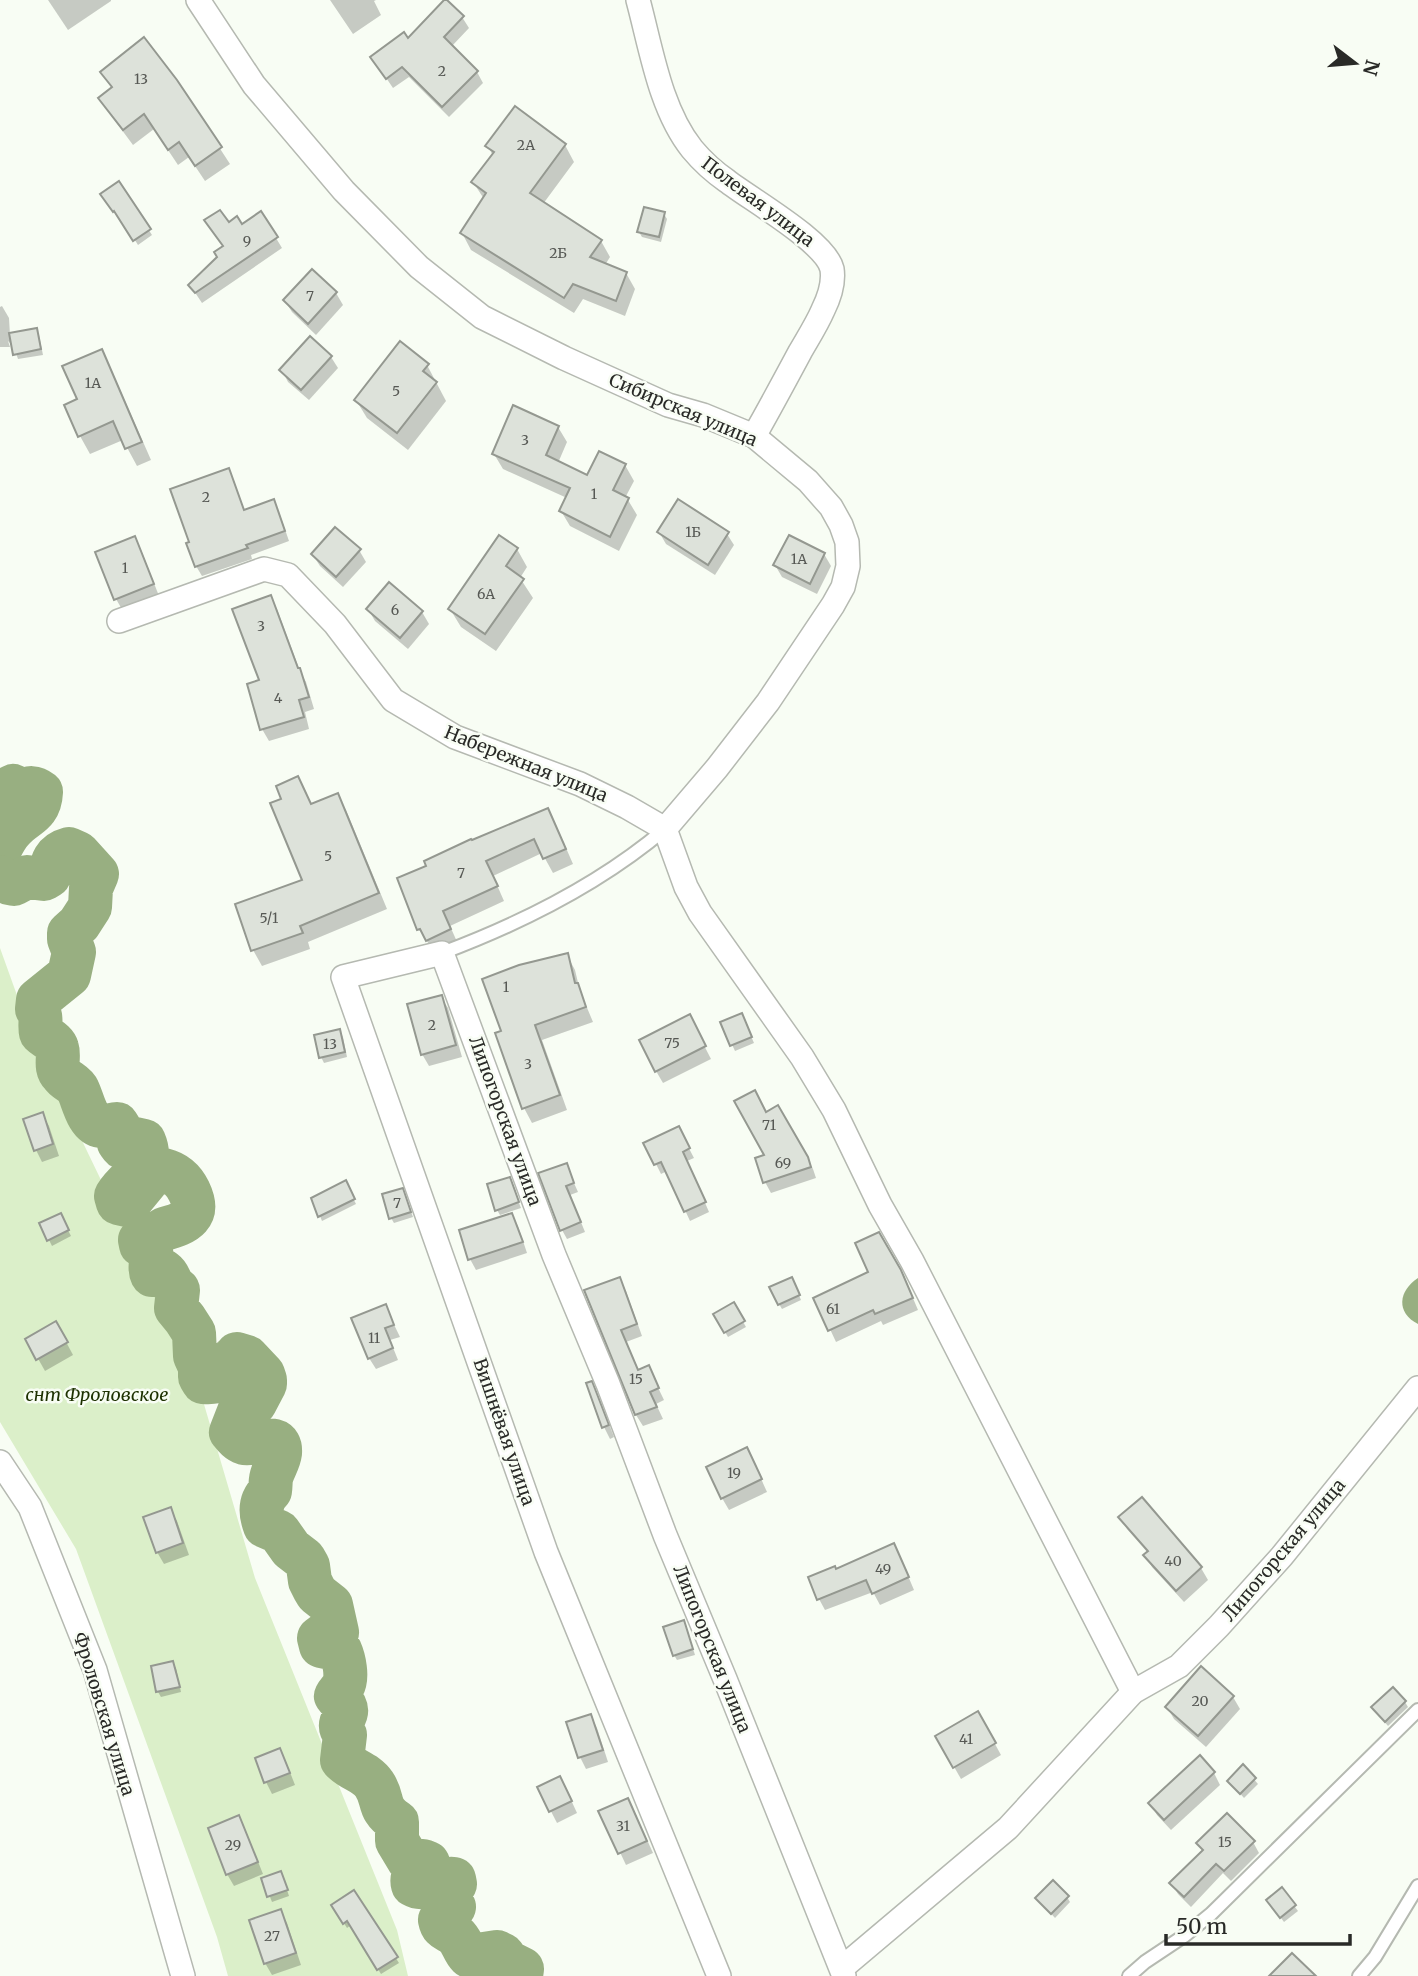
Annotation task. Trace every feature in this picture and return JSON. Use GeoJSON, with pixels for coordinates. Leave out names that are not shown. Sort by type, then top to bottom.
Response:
{"type":"FeatureCollection","features":[{"type":"Feature","properties":{"kind":"street","name":"Сибирская улица"},"geometry":{"type":"LineString","coordinates":[[198,0],[254,85],[344,191],[419,267],[482,317],[668,405],[703,415],[754,436],[808,481],[831,507],[847,542],[848,566],[843,587],[768,702],[665,829]]}},
{"type":"Feature","properties":{"kind":"street","name":"Полевая улица"},"geometry":{"type":"LineString","coordinates":[[638,0],[664,94],[679,130],[692,149],[726,181],[818,247],[832,268],[832,284],[824,309],[754,436]]}},
{"type":"Feature","properties":{"kind":"street","name":"Набережная улица"},"geometry":{"type":"LineString","coordinates":[[119,621],[264,569],[288,575],[335,624],[393,700],[455,737],[580,784],[665,829]]}},
{"type":"Feature","properties":{"kind":"street"},"geometry":{"type":"LineString","coordinates":[[665,829],[686,887],[701,913],[802,1057],[834,1110],[880,1205],[912,1261],[1133,1692]]}},
{"type":"Feature","properties":{"kind":"street","name":"Липогорская улица"},"geometry":{"type":"LineString","coordinates":[[442,953],[554,1255],[843,1972],[1008,1828],[1133,1692],[1179,1666],[1219,1626],[1282,1556],[1418,1388]]}},
{"type":"Feature","properties":{"kind":"street","name":"Вишнёвая улица"},"geometry":{"type":"LineString","coordinates":[[442,953],[343,977],[547,1552],[719,1976]]}},
{"type":"Feature","properties":{"kind":"street","name":"Фроловская улица"},"geometry":{"type":"LineString","coordinates":[[0,1462],[30,1507],[95,1670],[183,1976]]}},
{"type":"Feature","properties":{"kind":"lane"},"geometry":{"type":"LineString","coordinates":[[442,953],[486,937],[568,895],[638,852],[665,829]]}},
{"type":"Feature","properties":{"kind":"lane"},"geometry":{"type":"LineString","coordinates":[[1129,1976],[1211,1914],[1418,1710]]}},
{"type":"Feature","properties":{"kind":"lane"},"geometry":{"type":"LineString","coordinates":[[1359,1976],[1418,1886]]}},
{"type":"Feature","properties":{"kind":"green space","name":"снт Фроловское"},"geometry":{"type":"Polygon","coordinates":[[[0,948],[32,1037],[196,1377],[255,1578],[397,1930],[408,1976],[228,1976],[217,1937],[76,1549],[0,1422],[0,948]]]}},
{"type":"Feature","properties":{"kind":"shaded area"},"geometry":{"type":"Polygon","coordinates":[[[1418,1278],[1418,1324],[1406,1314],[1402,1302],[1406,1289],[1418,1278]]]}},
{"type":"Feature","properties":{"kind":"building"},"geometry":{"type":"Polygon","coordinates":[[[444,0],[464,16],[444,37],[478,71],[442,107],[402,67],[386,79],[370,57],[404,32],[408,38],[444,0]]]}},
{"type":"Feature","properties":{"kind":"building"},"geometry":{"type":"Polygon","coordinates":[[[144,37],[222,147],[195,166],[179,142],[168,150],[144,114],[123,130],[98,98],[112,87],[100,72],[144,37]]]}},
{"type":"Feature","properties":{"kind":"building"},"geometry":{"type":"Polygon","coordinates":[[[515,106],[566,144],[530,193],[602,240],[590,257],[627,272],[616,301],[573,284],[564,298],[460,233],[486,193],[471,182],[494,152],[485,146],[515,106]]]}},
{"type":"Feature","properties":{"kind":"building"},"geometry":{"type":"Polygon","coordinates":[[[119,181],[151,229],[133,241],[100,194],[119,181]]]}},
{"type":"Feature","properties":{"kind":"building"},"geometry":{"type":"Polygon","coordinates":[[[644,207],[665,212],[659,237],[637,232],[644,207]]]}},
{"type":"Feature","properties":{"kind":"building"},"geometry":{"type":"Polygon","coordinates":[[[220,210],[229,222],[237,216],[242,224],[261,211],[278,237],[195,293],[188,285],[217,257],[214,252],[223,246],[204,220],[220,210]]]}},
{"type":"Feature","properties":{"kind":"building"},"geometry":{"type":"Polygon","coordinates":[[[312,269],[337,292],[308,324],[283,300],[312,269]]]}},
{"type":"Feature","properties":{"kind":"building"},"geometry":{"type":"Polygon","coordinates":[[[37,328],[41,349],[13,355],[9,333],[37,328]]]}},
{"type":"Feature","properties":{"kind":"building"},"geometry":{"type":"Polygon","coordinates":[[[310,336],[332,356],[301,390],[279,370],[310,336]]]}},
{"type":"Feature","properties":{"kind":"building"},"geometry":{"type":"Polygon","coordinates":[[[400,341],[429,364],[423,371],[437,382],[397,433],[354,400],[400,341]]]}},
{"type":"Feature","properties":{"kind":"building"},"geometry":{"type":"Polygon","coordinates":[[[102,349],[142,442],[125,449],[113,421],[78,437],[64,405],[77,399],[62,366],[102,349]]]}},
{"type":"Feature","properties":{"kind":"building"},"geometry":{"type":"Polygon","coordinates":[[[513,405],[559,426],[546,455],[587,475],[599,451],[626,464],[613,490],[629,498],[610,537],[559,511],[570,488],[492,454],[513,405]]]}},
{"type":"Feature","properties":{"kind":"building"},"geometry":{"type":"Polygon","coordinates":[[[229,468],[244,510],[274,499],[285,531],[195,567],[170,489],[229,468]]]}},
{"type":"Feature","properties":{"kind":"building"},"geometry":{"type":"Polygon","coordinates":[[[678,499],[729,532],[708,565],[657,532],[678,499]]]}},
{"type":"Feature","properties":{"kind":"building"},"geometry":{"type":"Polygon","coordinates":[[[335,527],[361,549],[336,577],[311,554],[335,527]]]}},
{"type":"Feature","properties":{"kind":"building"},"geometry":{"type":"Polygon","coordinates":[[[499,535],[518,548],[506,566],[524,579],[485,634],[448,609],[499,535]]]}},
{"type":"Feature","properties":{"kind":"building"},"geometry":{"type":"Polygon","coordinates":[[[789,535],[825,553],[810,584],[773,565],[789,535]]]}},
{"type":"Feature","properties":{"kind":"building"},"geometry":{"type":"Polygon","coordinates":[[[135,536],[154,584],[114,600],[95,552],[135,536]]]}},
{"type":"Feature","properties":{"kind":"building"},"geometry":{"type":"Polygon","coordinates":[[[389,582],[423,611],[400,638],[366,609],[389,582]]]}},
{"type":"Feature","properties":{"kind":"building"},"geometry":{"type":"Polygon","coordinates":[[[271,595],[309,697],[299,700],[304,717],[260,730],[247,684],[259,680],[232,609],[271,595]]]}},
{"type":"Feature","properties":{"kind":"building"},"geometry":{"type":"Polygon","coordinates":[[[298,776],[311,804],[338,793],[379,893],[300,926],[303,933],[251,951],[235,904],[302,880],[270,803],[281,799],[276,786],[298,776]]]}},
{"type":"Feature","properties":{"kind":"building"},"geometry":{"type":"Polygon","coordinates":[[[548,808],[566,849],[543,859],[534,839],[486,861],[498,886],[443,911],[451,929],[426,941],[420,929],[417,930],[397,878],[426,866],[424,861],[471,839],[548,808]]]}},
{"type":"Feature","properties":{"kind":"building"},"geometry":{"type":"Polygon","coordinates":[[[568,953],[575,983],[578,983],[586,1007],[535,1025],[560,1095],[522,1109],[495,1033],[501,1031],[482,979],[519,965],[568,953]]]}},
{"type":"Feature","properties":{"kind":"building"},"geometry":{"type":"Polygon","coordinates":[[[442,995],[456,1045],[421,1055],[407,1004],[442,995]]]}},
{"type":"Feature","properties":{"kind":"building"},"geometry":{"type":"Polygon","coordinates":[[[742,1013],[752,1037],[730,1046],[720,1022],[742,1013]]]}},
{"type":"Feature","properties":{"kind":"building"},"geometry":{"type":"Polygon","coordinates":[[[690,1014],[706,1046],[655,1072],[639,1040],[690,1014]]]}},
{"type":"Feature","properties":{"kind":"building"},"geometry":{"type":"Polygon","coordinates":[[[340,1029],[345,1052],[319,1058],[314,1035],[340,1029]]]}},
{"type":"Feature","properties":{"kind":"building"},"geometry":{"type":"Polygon","coordinates":[[[755,1090],[766,1112],[778,1105],[811,1167],[763,1183],[755,1158],[764,1155],[734,1101],[755,1090]]]}},
{"type":"Feature","properties":{"kind":"building"},"geometry":{"type":"Polygon","coordinates":[[[43,1112],[53,1144],[34,1151],[23,1119],[43,1112]]]}},
{"type":"Feature","properties":{"kind":"building"},"geometry":{"type":"Polygon","coordinates":[[[679,1126],[690,1148],[683,1152],[706,1202],[684,1212],[661,1162],[654,1165],[643,1143],[679,1126]]]}},
{"type":"Feature","properties":{"kind":"building"},"geometry":{"type":"Polygon","coordinates":[[[567,1163],[574,1183],[566,1186],[581,1222],[560,1231],[538,1173],[567,1163]]]}},
{"type":"Feature","properties":{"kind":"building"},"geometry":{"type":"Polygon","coordinates":[[[510,1177],[519,1202],[495,1211],[487,1184],[510,1177]]]}},
{"type":"Feature","properties":{"kind":"building"},"geometry":{"type":"Polygon","coordinates":[[[346,1180],[355,1199],[318,1217],[311,1198],[346,1180]]]}},
{"type":"Feature","properties":{"kind":"building"},"geometry":{"type":"Polygon","coordinates":[[[403,1188],[411,1212],[389,1219],[382,1194],[403,1188]]]}},
{"type":"Feature","properties":{"kind":"building"},"geometry":{"type":"Polygon","coordinates":[[[61,1213],[69,1230],[47,1241],[39,1223],[61,1213]]]}},
{"type":"Feature","properties":{"kind":"building"},"geometry":{"type":"Polygon","coordinates":[[[512,1213],[523,1242],[468,1260],[459,1230],[512,1213]]]}},
{"type":"Feature","properties":{"kind":"building"},"geometry":{"type":"Polygon","coordinates":[[[879,1232],[901,1270],[913,1298],[875,1314],[873,1310],[828,1331],[813,1298],[868,1272],[855,1243],[879,1232]]]}},
{"type":"Feature","properties":{"kind":"building"},"geometry":{"type":"Polygon","coordinates":[[[620,1277],[637,1324],[621,1330],[638,1370],[649,1365],[659,1388],[650,1392],[657,1407],[635,1415],[584,1290],[620,1277]]]}},
{"type":"Feature","properties":{"kind":"building"},"geometry":{"type":"Polygon","coordinates":[[[792,1277],[800,1295],[778,1305],[769,1287],[792,1277]]]}},
{"type":"Feature","properties":{"kind":"building"},"geometry":{"type":"Polygon","coordinates":[[[734,1302],[745,1321],[724,1333],[713,1314],[734,1302]]]}},
{"type":"Feature","properties":{"kind":"building"},"geometry":{"type":"Polygon","coordinates":[[[386,1304],[394,1325],[385,1328],[393,1348],[368,1359],[351,1318],[386,1304]]]}},
{"type":"Feature","properties":{"kind":"building"},"geometry":{"type":"Polygon","coordinates":[[[56,1321],[68,1342],[36,1360],[25,1339],[56,1321]]]}},
{"type":"Feature","properties":{"kind":"building"},"geometry":{"type":"Polygon","coordinates":[[[592,1381],[609,1425],[602,1428],[586,1383],[592,1381]]]}},
{"type":"Feature","properties":{"kind":"building"},"geometry":{"type":"Polygon","coordinates":[[[747,1447],[762,1479],[721,1499],[706,1467],[747,1447]]]}},
{"type":"Feature","properties":{"kind":"building"},"geometry":{"type":"Polygon","coordinates":[[[1142,1497],[1202,1567],[1176,1591],[1143,1555],[1148,1551],[1118,1517],[1142,1497]]]}},
{"type":"Feature","properties":{"kind":"building"},"geometry":{"type":"Polygon","coordinates":[[[171,1507],[183,1543],[156,1553],[143,1517],[171,1507]]]}},
{"type":"Feature","properties":{"kind":"building"},"geometry":{"type":"Polygon","coordinates":[[[894,1543],[909,1577],[872,1594],[866,1580],[817,1600],[808,1577],[835,1566],[836,1569],[894,1543]]]}},
{"type":"Feature","properties":{"kind":"building"},"geometry":{"type":"Polygon","coordinates":[[[684,1620],[693,1649],[673,1656],[663,1627],[684,1620]]]}},
{"type":"Feature","properties":{"kind":"building"},"geometry":{"type":"Polygon","coordinates":[[[173,1661],[180,1687],[156,1692],[151,1666],[173,1661]]]}},
{"type":"Feature","properties":{"kind":"building"},"geometry":{"type":"Polygon","coordinates":[[[1201,1666],[1234,1696],[1198,1736],[1165,1707],[1201,1666]]]}},
{"type":"Feature","properties":{"kind":"building"},"geometry":{"type":"Polygon","coordinates":[[[1393,1687],[1406,1701],[1385,1722],[1371,1707],[1393,1687]]]}},
{"type":"Feature","properties":{"kind":"building"},"geometry":{"type":"Polygon","coordinates":[[[978,1711],[996,1743],[953,1768],[935,1736],[978,1711]]]}},
{"type":"Feature","properties":{"kind":"building"},"geometry":{"type":"Polygon","coordinates":[[[591,1714],[603,1750],[578,1758],[566,1722],[591,1714]]]}},
{"type":"Feature","properties":{"kind":"building"},"geometry":{"type":"Polygon","coordinates":[[[280,1748],[290,1773],[264,1783],[255,1758],[280,1748]]]}},
{"type":"Feature","properties":{"kind":"building"},"geometry":{"type":"Polygon","coordinates":[[[1200,1755],[1215,1772],[1164,1820],[1148,1803],[1200,1755]]]}},
{"type":"Feature","properties":{"kind":"building"},"geometry":{"type":"Polygon","coordinates":[[[1243,1764],[1256,1778],[1240,1794],[1227,1781],[1243,1764]]]}},
{"type":"Feature","properties":{"kind":"building"},"geometry":{"type":"Polygon","coordinates":[[[560,1776],[572,1801],[549,1812],[537,1787],[560,1776]]]}},
{"type":"Feature","properties":{"kind":"building"},"geometry":{"type":"Polygon","coordinates":[[[628,1798],[647,1841],[618,1854],[598,1811],[628,1798]]]}},
{"type":"Feature","properties":{"kind":"building"},"geometry":{"type":"Polygon","coordinates":[[[1227,1813],[1255,1841],[1224,1871],[1216,1864],[1184,1897],[1169,1883],[1203,1850],[1196,1843],[1227,1813]]]}},
{"type":"Feature","properties":{"kind":"building"},"geometry":{"type":"Polygon","coordinates":[[[239,1815],[258,1862],[226,1875],[208,1828],[239,1815]]]}},
{"type":"Feature","properties":{"kind":"building"},"geometry":{"type":"Polygon","coordinates":[[[281,1871],[288,1890],[267,1897],[261,1878],[281,1871]]]}},
{"type":"Feature","properties":{"kind":"building"},"geometry":{"type":"Polygon","coordinates":[[[1053,1880],[1069,1896],[1051,1914],[1035,1898],[1053,1880]]]}},
{"type":"Feature","properties":{"kind":"building"},"geometry":{"type":"Polygon","coordinates":[[[1282,1887],[1296,1905],[1280,1918],[1266,1900],[1282,1887]]]}},
{"type":"Feature","properties":{"kind":"building"},"geometry":{"type":"Polygon","coordinates":[[[354,1890],[398,1957],[377,1970],[347,1921],[343,1924],[331,1905],[354,1890]]]}},
{"type":"Feature","properties":{"kind":"building"},"geometry":{"type":"Polygon","coordinates":[[[281,1909],[296,1953],[264,1964],[249,1920],[281,1909]]]}},
{"type":"Feature","properties":{"kind":"building"},"geometry":{"type":"Polygon","coordinates":[[[1292,1953],[1316,1976],[1269,1976],[1292,1953]]]}},
{"type":"Feature","properties":{"kind":"waterway"},"geometry":{"type":"LineString","coordinates":[[0,793],[13,786],[23,791],[32,788],[41,792],[38,806],[11,831],[0,849]]}},
{"type":"Feature","properties":{"kind":"waterway"},"geometry":{"type":"LineString","coordinates":[[0,877],[14,884],[27,877],[44,879],[49,876],[57,856],[69,849],[78,853],[97,874],[91,888],[90,907],[79,924],[69,933],[74,952],[69,975],[38,1000],[41,1033],[56,1046],[60,1072],[77,1088],[92,1121],[101,1126],[117,1124],[122,1132],[119,1143],[122,1147],[128,1146],[135,1139],[144,1141],[147,1158],[139,1171],[121,1188],[116,1196],[118,1203],[127,1205],[150,1177],[164,1170],[179,1177],[189,1191],[193,1207],[189,1217],[154,1236],[143,1236],[141,1245],[151,1251],[152,1275],[157,1275],[161,1270],[178,1290],[176,1308],[194,1333],[195,1356],[203,1382],[218,1380],[237,1354],[247,1357],[263,1374],[265,1384],[255,1403],[240,1409],[231,1432],[244,1443],[272,1441],[279,1446],[280,1453],[271,1477],[270,1491],[263,1503],[262,1516],[265,1526],[279,1532],[291,1549],[304,1559],[314,1589],[331,1605],[337,1632],[332,1637],[323,1635],[319,1638],[321,1646],[340,1650],[344,1663],[344,1682],[336,1696],[346,1710],[341,1722],[345,1735],[342,1760],[374,1784],[383,1808],[397,1822],[397,1841],[409,1861],[428,1863],[428,1869],[414,1876],[413,1885],[423,1887],[454,1879],[455,1884],[445,1889],[454,1907],[440,1920],[442,1926],[458,1938],[469,1956],[479,1958],[484,1954],[497,1952],[522,1969],[521,1976]]}}]}
